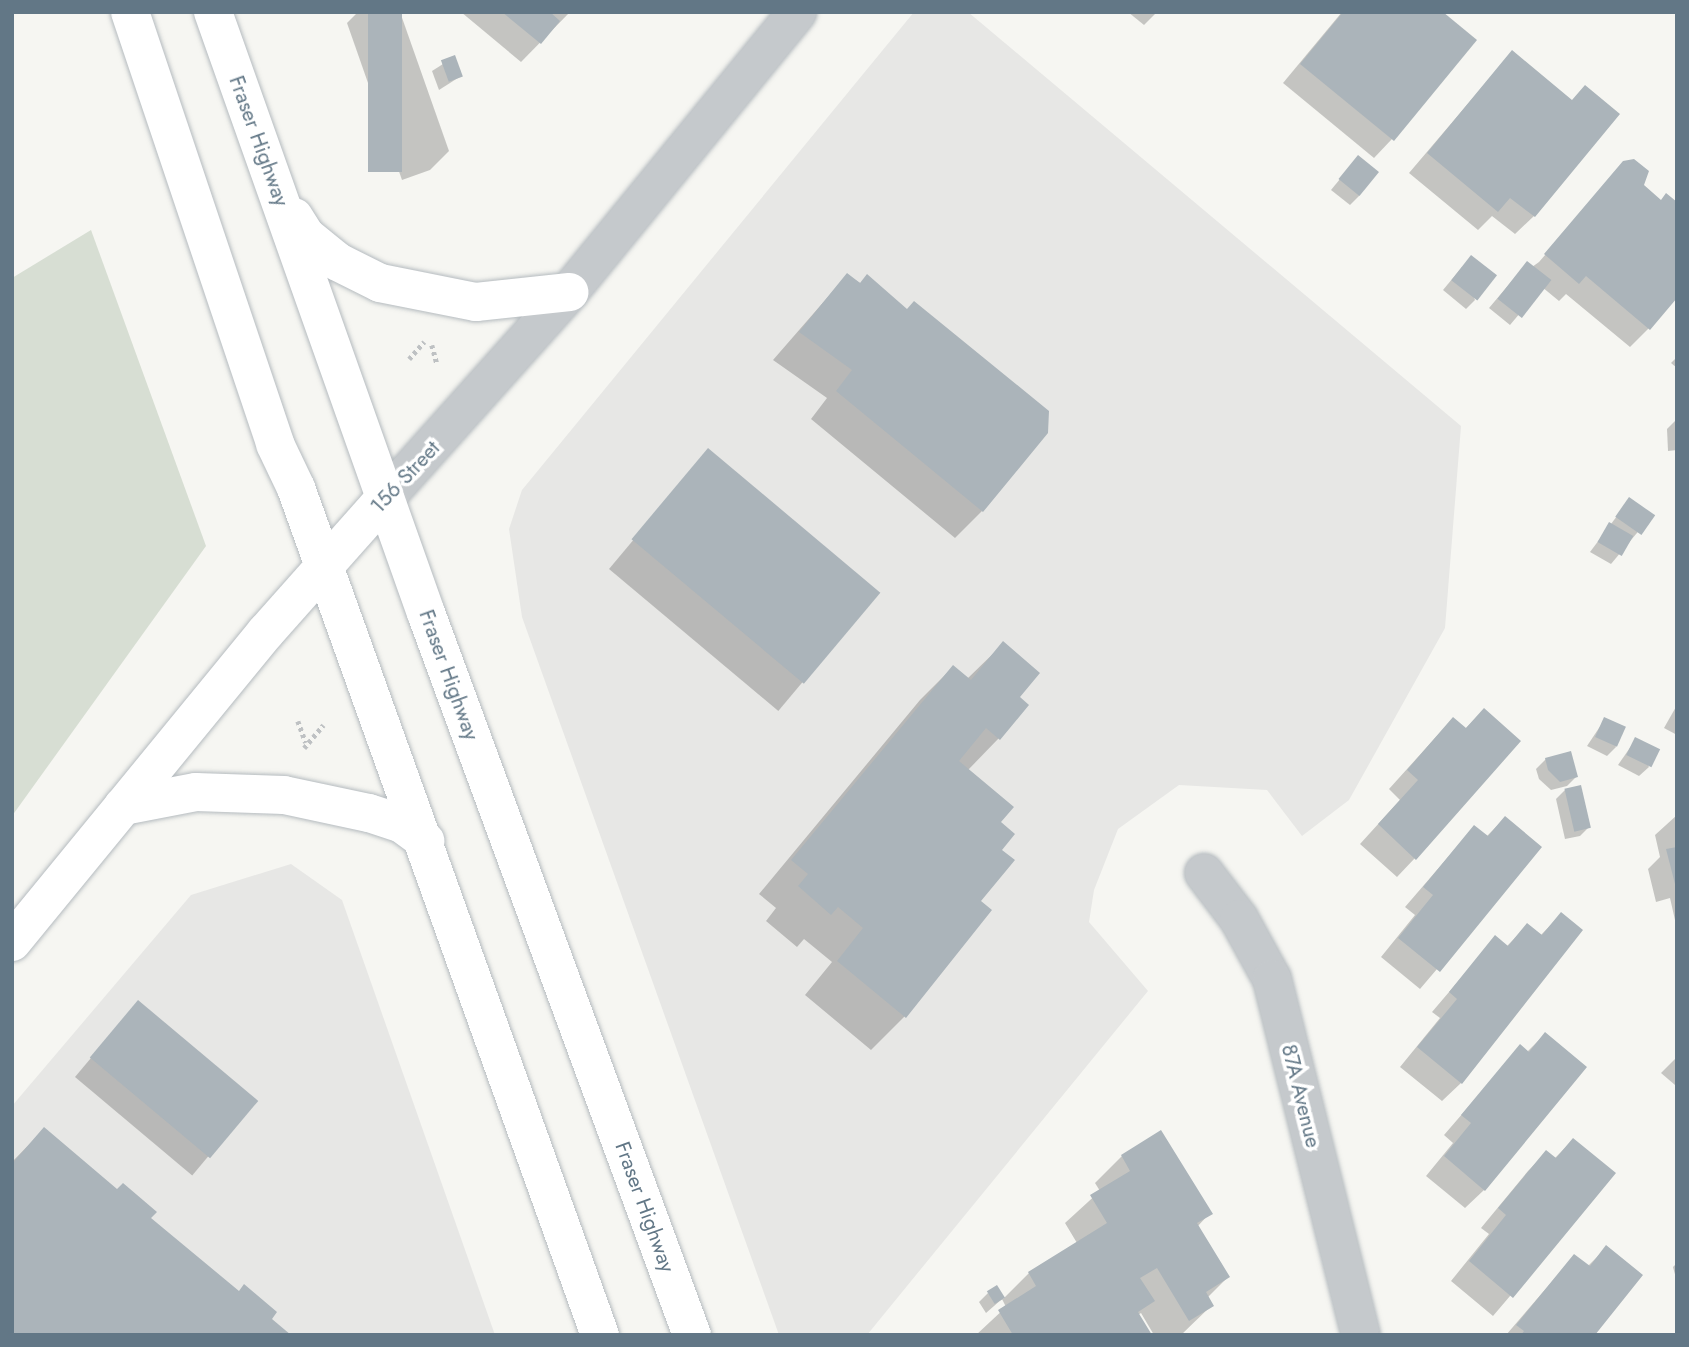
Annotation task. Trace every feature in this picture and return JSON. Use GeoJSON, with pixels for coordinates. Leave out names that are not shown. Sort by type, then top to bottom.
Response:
{"type":"FeatureCollection","features":[{"type":"Feature","properties":{"kind":"main road"},"geometry":{"type":"LineString","coordinates":[[130,12],[275,444],[296,488],[425,841],[600,1335]]}},
{"type":"Feature","properties":{"kind":"main road","name":"Fraser Highway"},"geometry":{"type":"LineString","coordinates":[[213,12],[385,498],[692,1335]]}},
{"type":"Feature","properties":{"kind":"main road"},"geometry":{"type":"LineString","coordinates":[[275,186],[306,236],[338,262],[380,283],[476,302],[569,292]]}},
{"type":"Feature","properties":{"kind":"main road","name":"156 Street"},"geometry":{"type":"LineString","coordinates":[[12,942],[123,806],[385,498]]}},
{"type":"Feature","properties":{"kind":"main road"},"geometry":{"type":"LineString","coordinates":[[123,806],[196,792],[285,795],[369,813],[402,824],[425,841]]}},
{"type":"Feature","properties":{"kind":"street","name":"156 Street"},"geometry":{"type":"LineString","coordinates":[[385,498],[569,292],[797,12]]}},
{"type":"Feature","properties":{"kind":"street","name":"87A Avenue"},"geometry":{"type":"LineString","coordinates":[[1204,873],[1239,919],[1272,979],[1360,1335]]}},
{"type":"Feature","properties":{"kind":"path"},"geometry":{"type":"LineString","coordinates":[[410,359],[429,336],[437,365]]}},
{"type":"Feature","properties":{"kind":"path"},"geometry":{"type":"LineString","coordinates":[[298,721],[306,743],[323,724]]}},
{"type":"Feature","properties":{"kind":"shaded area"},"geometry":{"type":"Polygon","coordinates":[[[914,12],[968,12],[1461,426],[1445,628],[1349,800],[1302,836],[1267,790],[1179,785],[1118,829],[1094,890],[1089,922],[1148,991],[867,1335],[779,1335],[522,617],[509,529],[522,490],[914,12]]]}},
{"type":"Feature","properties":{"kind":"shaded area"},"geometry":{"type":"Polygon","coordinates":[[[91,230],[206,546],[12,816],[12,278],[91,230]]]}},
{"type":"Feature","properties":{"kind":"shaded area"},"geometry":{"type":"Polygon","coordinates":[[[291,864],[342,900],[495,1335],[12,1335],[12,1106],[191,895],[291,864]]]}},
{"type":"Feature","properties":{"kind":"building"},"geometry":{"type":"Polygon","coordinates":[[[368,12],[402,12],[402,172],[368,172],[368,12]]]}},
{"type":"Feature","properties":{"kind":"building"},"geometry":{"type":"Polygon","coordinates":[[[502,12],[550,12],[560,21],[541,44],[502,12]]]}},
{"type":"Feature","properties":{"kind":"building"},"geometry":{"type":"Polygon","coordinates":[[[1343,12],[1443,12],[1477,40],[1394,141],[1300,64],[1343,12]]]}},
{"type":"Feature","properties":{"kind":"building"},"geometry":{"type":"Polygon","coordinates":[[[1512,50],[1572,100],[1585,85],[1620,114],[1535,217],[1510,198],[1498,212],[1427,153],[1512,50]]]}},
{"type":"Feature","properties":{"kind":"building"},"geometry":{"type":"Polygon","coordinates":[[[455,55],[463,77],[449,82],[441,60],[455,55]]]}},
{"type":"Feature","properties":{"kind":"building"},"geometry":{"type":"Polygon","coordinates":[[[1358,155],[1379,172],[1359,196],[1338,179],[1358,155]]]}},
{"type":"Feature","properties":{"kind":"building"},"geometry":{"type":"Polygon","coordinates":[[[1634,159],[1649,171],[1644,185],[1661,200],[1666,193],[1677,202],[1677,298],[1650,330],[1586,276],[1579,284],[1544,254],[1623,161],[1634,159]]]}},
{"type":"Feature","properties":{"kind":"building"},"geometry":{"type":"Polygon","coordinates":[[[1471,255],[1497,275],[1477,301],[1451,280],[1471,255]]]}},
{"type":"Feature","properties":{"kind":"building"},"geometry":{"type":"Polygon","coordinates":[[[1527,261],[1551,280],[1522,318],[1497,299],[1527,261]]]}},
{"type":"Feature","properties":{"kind":"building"},"geometry":{"type":"Polygon","coordinates":[[[847,273],[860,283],[867,274],[907,309],[914,301],[1049,411],[1048,433],[983,512],[836,391],[852,370],[799,332],[847,273]]]}},
{"type":"Feature","properties":{"kind":"building"},"geometry":{"type":"Polygon","coordinates":[[[708,448],[880,593],[804,684],[632,539],[708,448]]]}},
{"type":"Feature","properties":{"kind":"building"},"geometry":{"type":"Polygon","coordinates":[[[1629,497],[1655,515],[1641,535],[1615,517],[1629,497]]]}},
{"type":"Feature","properties":{"kind":"building"},"geometry":{"type":"Polygon","coordinates":[[[1609,522],[1633,536],[1622,556],[1598,542],[1609,522]]]}},
{"type":"Feature","properties":{"kind":"building"},"geometry":{"type":"Polygon","coordinates":[[[1003,641],[1040,673],[1020,697],[1029,705],[1000,740],[986,728],[959,761],[1014,807],[1001,822],[1015,834],[1002,850],[1015,860],[981,901],[992,910],[906,1018],[837,961],[863,928],[838,907],[831,915],[798,886],[808,874],[791,860],[953,665],[971,680],[1003,641]]]}},
{"type":"Feature","properties":{"kind":"building"},"geometry":{"type":"Polygon","coordinates":[[[1484,708],[1521,741],[1416,860],[1378,824],[1418,780],[1407,770],[1453,717],[1466,728],[1484,708]]]}},
{"type":"Feature","properties":{"kind":"building"},"geometry":{"type":"Polygon","coordinates":[[[1604,717],[1626,727],[1617,747],[1595,737],[1604,717]]]}},
{"type":"Feature","properties":{"kind":"building"},"geometry":{"type":"Polygon","coordinates":[[[1635,737],[1660,749],[1651,767],[1626,755],[1635,737]]]}},
{"type":"Feature","properties":{"kind":"building"},"geometry":{"type":"Polygon","coordinates":[[[1571,751],[1578,777],[1560,782],[1548,770],[1545,758],[1571,751]]]}},
{"type":"Feature","properties":{"kind":"building"},"geometry":{"type":"Polygon","coordinates":[[[1581,785],[1591,828],[1574,832],[1564,789],[1581,785]]]}},
{"type":"Feature","properties":{"kind":"building"},"geometry":{"type":"Polygon","coordinates":[[[1505,816],[1542,847],[1440,972],[1398,938],[1433,895],[1423,887],[1474,825],[1488,836],[1505,816]]]}},
{"type":"Feature","properties":{"kind":"building"},"geometry":{"type":"Polygon","coordinates":[[[1677,847],[1677,883],[1675,884],[1666,849],[1677,847]]]}},
{"type":"Feature","properties":{"kind":"building"},"geometry":{"type":"Polygon","coordinates":[[[1561,912],[1583,930],[1462,1084],[1417,1047],[1457,999],[1449,992],[1495,935],[1508,946],[1527,923],[1542,935],[1561,912]]]}},
{"type":"Feature","properties":{"kind":"building"},"geometry":{"type":"Polygon","coordinates":[[[138,1000],[258,1101],[210,1158],[90,1057],[138,1000]]]}},
{"type":"Feature","properties":{"kind":"building"},"geometry":{"type":"Polygon","coordinates":[[[1545,1032],[1587,1067],[1485,1191],[1444,1156],[1471,1123],[1461,1115],[1520,1044],[1529,1052],[1545,1032]]]}},
{"type":"Feature","properties":{"kind":"building"},"geometry":{"type":"Polygon","coordinates":[[[44,1127],[117,1189],[123,1183],[157,1212],[151,1218],[239,1291],[244,1284],[277,1312],[272,1319],[291,1335],[12,1335],[12,1164],[44,1127]]]}},
{"type":"Feature","properties":{"kind":"building"},"geometry":{"type":"Polygon","coordinates":[[[1161,1130],[1213,1214],[1197,1223],[1230,1277],[1206,1292],[1214,1306],[1189,1321],[1157,1268],[1140,1278],[1155,1301],[1138,1312],[1152,1335],[1013,1335],[998,1310],[1036,1286],[1028,1272],[1107,1223],[1090,1195],[1130,1171],[1121,1155],[1161,1130]]]}},
{"type":"Feature","properties":{"kind":"building"},"geometry":{"type":"Polygon","coordinates":[[[1573,1138],[1616,1173],[1513,1298],[1469,1261],[1506,1215],[1498,1208],[1546,1150],[1556,1158],[1573,1138]]]}},
{"type":"Feature","properties":{"kind":"building"},"geometry":{"type":"Polygon","coordinates":[[[1606,1245],[1643,1275],[1595,1335],[1521,1335],[1524,1331],[1516,1325],[1574,1254],[1590,1266],[1606,1245]]]}},
{"type":"Feature","properties":{"kind":"building"},"geometry":{"type":"Polygon","coordinates":[[[997,1285],[1005,1298],[995,1304],[987,1291],[997,1285]]]}}]}
